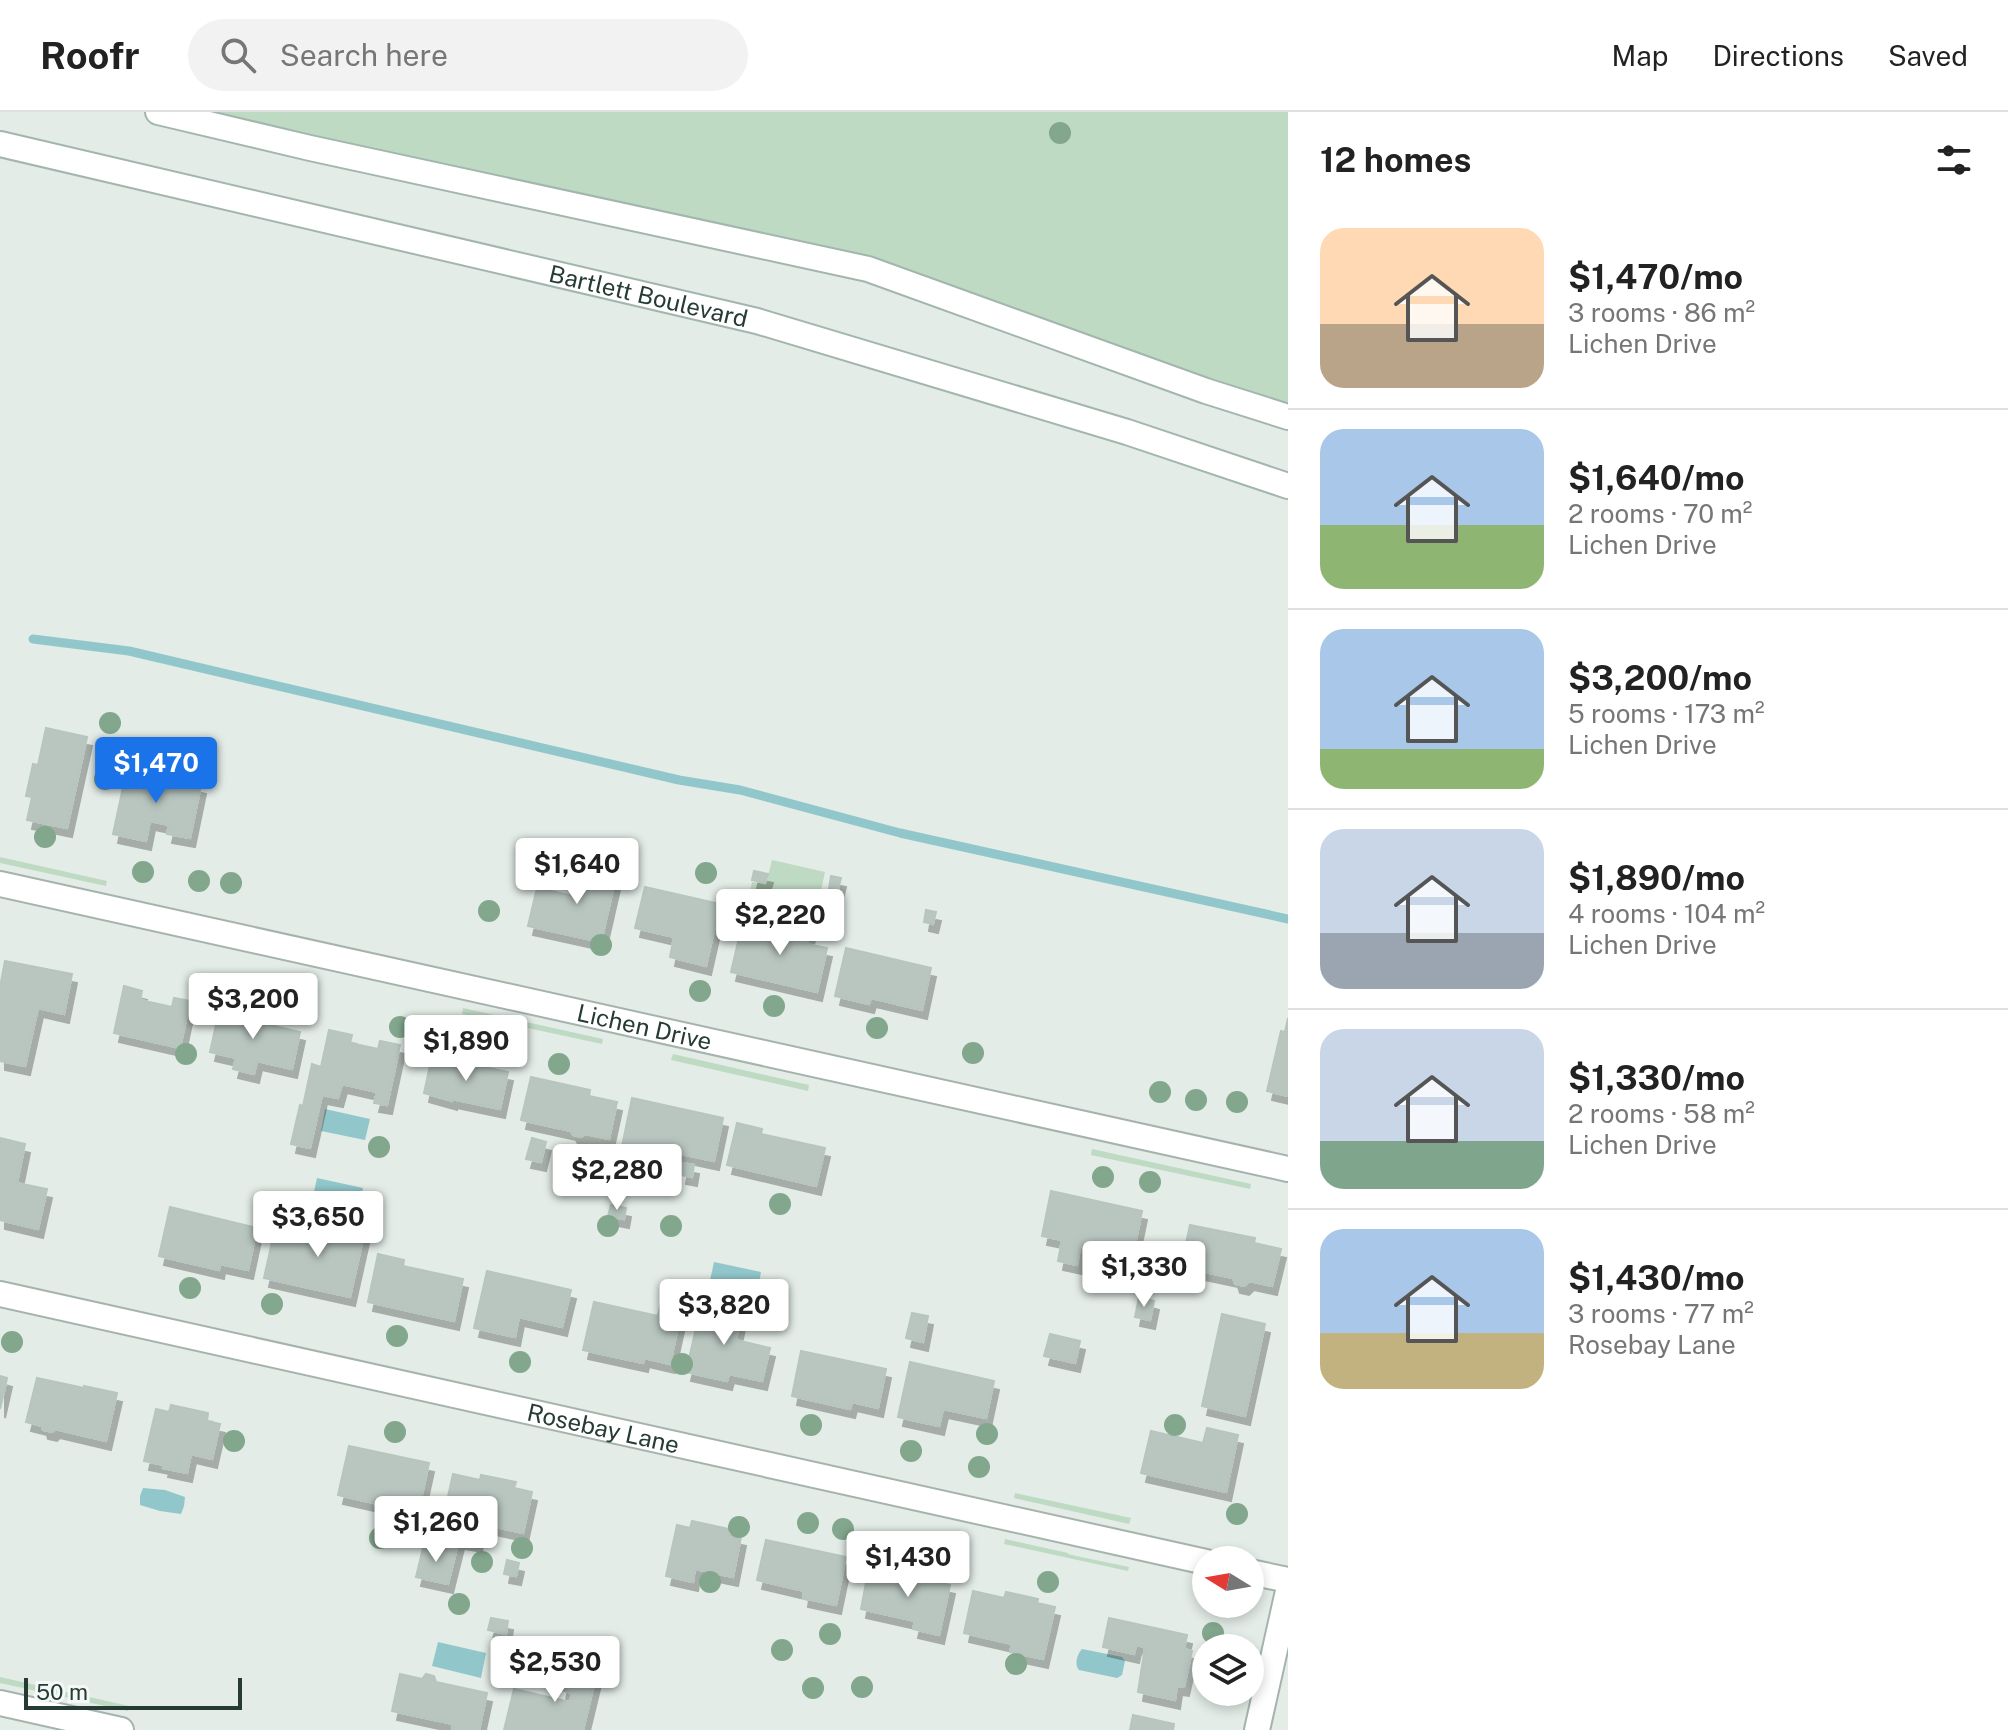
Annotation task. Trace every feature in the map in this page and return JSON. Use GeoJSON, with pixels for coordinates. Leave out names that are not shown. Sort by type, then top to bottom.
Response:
{"type":"FeatureCollection","features":[{"type":"Feature","properties":{"kind":"street"},"geometry":{"type":"LineString","coordinates":[[158,112],[868,269],[1206,391],[1288,417]]}},
{"type":"Feature","properties":{"kind":"street","name":"Bartlett Boulevard"},"geometry":{"type":"LineString","coordinates":[[0,144],[757,321],[1127,432],[1288,486]]}},
{"type":"Feature","properties":{"kind":"street","name":"Lichen Drive"},"geometry":{"type":"LineString","coordinates":[[0,884],[1288,1169]]}},
{"type":"Feature","properties":{"kind":"street","name":"Rosebay Lane"},"geometry":{"type":"LineString","coordinates":[[0,1294],[1192,1559]]}},
{"type":"Feature","properties":{"kind":"street"},"geometry":{"type":"LineString","coordinates":[[1264,1575],[1288,1580]]}},
{"type":"Feature","properties":{"kind":"street"},"geometry":{"type":"LineString","coordinates":[[1257,1730],[1288,1591]]}},
{"type":"Feature","properties":{"kind":"street"},"geometry":{"type":"LineString","coordinates":[[0,1703],[121,1730]]}},
{"type":"Feature","properties":{"kind":"green space"},"geometry":{"type":"Polygon","coordinates":[[[158,112],[1288,112],[1288,417],[868,269],[158,112]]]}},
{"type":"Feature","properties":{"kind":"green space"},"geometry":{"type":"Polygon","coordinates":[[[0,857],[107,881],[106,886],[0,863],[0,857]]]}},
{"type":"Feature","properties":{"kind":"green space"},"geometry":{"type":"Polygon","coordinates":[[[772,860],[825,872],[814,923],[772,913],[770,920],[745,915],[752,882],[766,884],[772,860]]]}},
{"type":"Feature","properties":{"kind":"green space"},"geometry":{"type":"Polygon","coordinates":[[[463,1008],[603,1039],[602,1044],[462,1014],[463,1008]]]}},
{"type":"Feature","properties":{"kind":"green space"},"geometry":{"type":"Polygon","coordinates":[[[673,1054],[809,1085],[808,1091],[671,1060],[673,1054]]]}},
{"type":"Feature","properties":{"kind":"green space"},"geometry":{"type":"Polygon","coordinates":[[[1092,1149],[1251,1184],[1250,1189],[1091,1155],[1092,1149]]]}},
{"type":"Feature","properties":{"kind":"green space"},"geometry":{"type":"Polygon","coordinates":[[[1015,1493],[1131,1518],[1129,1524],[1014,1498],[1015,1493]]]}},
{"type":"Feature","properties":{"kind":"green space"},"geometry":{"type":"Polygon","coordinates":[[[1005,1539],[1129,1567],[1128,1571],[1004,1544],[1005,1539]]]}},
{"type":"Feature","properties":{"kind":"green space"},"geometry":{"type":"Polygon","coordinates":[[[0,1677],[129,1706],[128,1711],[0,1683],[0,1677]]]}},
{"type":"Feature","properties":{"kind":"water"},"geometry":{"type":"Polygon","coordinates":[[[325,1109],[370,1119],[365,1140],[321,1131],[325,1109]]]}},
{"type":"Feature","properties":{"kind":"water"},"geometry":{"type":"Polygon","coordinates":[[[317,1178],[363,1188],[359,1210],[312,1201],[317,1178]]]}},
{"type":"Feature","properties":{"kind":"water"},"geometry":{"type":"Polygon","coordinates":[[[714,1262],[761,1272],[756,1299],[709,1285],[714,1262]]]}},
{"type":"Feature","properties":{"kind":"water"},"geometry":{"type":"Polygon","coordinates":[[[143,1488],[165,1490],[185,1497],[181,1514],[140,1505],[143,1488]]]}},
{"type":"Feature","properties":{"kind":"water"},"geometry":{"type":"Polygon","coordinates":[[[438,1642],[486,1653],[481,1678],[432,1666],[438,1642]]]}},
{"type":"Feature","properties":{"kind":"water"},"geometry":{"type":"Polygon","coordinates":[[[1082,1649],[1122,1657],[1125,1661],[1122,1675],[1117,1678],[1079,1670],[1077,1660],[1082,1649]]]}},
{"type":"Feature","properties":{"kind":"building"},"geometry":{"type":"Polygon","coordinates":[[[46,728],[87,737],[67,828],[27,820],[32,797],[26,796],[33,764],[38,765],[46,728]]]}},
{"type":"Feature","properties":{"kind":"building"},"geometry":{"type":"Polygon","coordinates":[[[127,769],[201,785],[190,838],[167,834],[169,825],[150,821],[146,841],[113,834],[127,769]]]}},
{"type":"Feature","properties":{"kind":"building"},"geometry":{"type":"Polygon","coordinates":[[[581,864],[617,872],[601,942],[528,926],[537,888],[574,896],[581,864]]]}},
{"type":"Feature","properties":{"kind":"building"},"geometry":{"type":"Polygon","coordinates":[[[754,871],[768,874],[765,883],[752,880],[754,871]]]}},
{"type":"Feature","properties":{"kind":"building"},"geometry":{"type":"Polygon","coordinates":[[[831,876],[841,878],[838,890],[829,889],[831,876]]]}},
{"type":"Feature","properties":{"kind":"building"},"geometry":{"type":"Polygon","coordinates":[[[645,887],[720,904],[706,966],[670,957],[674,937],[635,928],[645,887]]]}},
{"type":"Feature","properties":{"kind":"building"},"geometry":{"type":"Polygon","coordinates":[[[926,910],[936,912],[933,924],[924,922],[926,910]]]}},
{"type":"Feature","properties":{"kind":"building"},"geometry":{"type":"Polygon","coordinates":[[[787,921],[811,927],[807,944],[827,948],[817,992],[731,972],[742,925],[784,934],[787,921]]]}},
{"type":"Feature","properties":{"kind":"building"},"geometry":{"type":"Polygon","coordinates":[[[846,948],[931,968],[922,1010],[871,998],[869,1004],[835,996],[846,948]]]}},
{"type":"Feature","properties":{"kind":"building"},"geometry":{"type":"Polygon","coordinates":[[[5,961],[72,974],[64,1014],[38,1008],[25,1066],[0,1061],[0,987],[5,961]]]}},
{"type":"Feature","properties":{"kind":"building"},"geometry":{"type":"Polygon","coordinates":[[[124,986],[142,991],[140,1000],[172,1007],[174,998],[190,1001],[180,1048],[114,1033],[124,986]]]}},
{"type":"Feature","properties":{"kind":"building"},"geometry":{"type":"Polygon","coordinates":[[[220,1007],[272,1018],[270,1025],[300,1032],[292,1069],[257,1061],[254,1074],[233,1069],[236,1058],[210,1052],[220,1007]]]}},
{"type":"Feature","properties":{"kind":"building"},"geometry":{"type":"Polygon","coordinates":[[[1288,1018],[1288,1096],[1267,1091],[1281,1031],[1285,1032],[1288,1018]]]}},
{"type":"Feature","properties":{"kind":"building"},"geometry":{"type":"Polygon","coordinates":[[[329,1030],[352,1035],[350,1043],[378,1049],[380,1041],[400,1045],[387,1105],[374,1103],[377,1092],[342,1084],[338,1098],[322,1095],[310,1148],[291,1144],[312,1064],[321,1067],[329,1030]]]}},
{"type":"Feature","properties":{"kind":"building"},"geometry":{"type":"Polygon","coordinates":[[[432,1056],[508,1072],[500,1109],[424,1093],[432,1056]]]}},
{"type":"Feature","properties":{"kind":"building"},"geometry":{"type":"Polygon","coordinates":[[[531,1077],[590,1090],[589,1096],[617,1102],[609,1139],[585,1134],[581,1137],[573,1135],[571,1131],[521,1120],[531,1077]]]}},
{"type":"Feature","properties":{"kind":"building"},"geometry":{"type":"Polygon","coordinates":[[[632,1098],[723,1118],[714,1161],[657,1149],[652,1168],[619,1161],[632,1098]]]}},
{"type":"Feature","properties":{"kind":"building"},"geometry":{"type":"Polygon","coordinates":[[[737,1123],[762,1129],[761,1134],[825,1148],[816,1186],[727,1165],[737,1123]]]}},
{"type":"Feature","properties":{"kind":"building"},"geometry":{"type":"Polygon","coordinates":[[[0,1138],[25,1144],[17,1183],[47,1189],[38,1229],[0,1220],[0,1138]]]}},
{"type":"Feature","properties":{"kind":"building"},"geometry":{"type":"Polygon","coordinates":[[[532,1138],[546,1142],[541,1162],[526,1159],[532,1138]]]}},
{"type":"Feature","properties":{"kind":"building"},"geometry":{"type":"Polygon","coordinates":[[[683,1163],[694,1165],[692,1177],[681,1175],[683,1163]]]}},
{"type":"Feature","properties":{"kind":"building"},"geometry":{"type":"Polygon","coordinates":[[[1051,1191],[1142,1211],[1133,1254],[1081,1243],[1077,1265],[1058,1261],[1062,1240],[1042,1236],[1051,1191]]]}},
{"type":"Feature","properties":{"kind":"building"},"geometry":{"type":"Polygon","coordinates":[[[611,1205],[626,1208],[624,1219],[608,1216],[611,1205]]]}},
{"type":"Feature","properties":{"kind":"building"},"geometry":{"type":"Polygon","coordinates":[[[170,1207],[257,1228],[248,1270],[220,1264],[219,1270],[159,1256],[170,1207]]]}},
{"type":"Feature","properties":{"kind":"building"},"geometry":{"type":"Polygon","coordinates":[[[321,1220],[365,1230],[350,1297],[264,1278],[274,1233],[316,1242],[321,1220]]]}},
{"type":"Feature","properties":{"kind":"building"},"geometry":{"type":"Polygon","coordinates":[[[1190,1225],[1255,1238],[1254,1243],[1281,1249],[1272,1286],[1249,1281],[1244,1286],[1235,1284],[1233,1278],[1181,1267],[1190,1225]]]}},
{"type":"Feature","properties":{"kind":"building"},"geometry":{"type":"Polygon","coordinates":[[[378,1254],[404,1260],[403,1266],[463,1279],[454,1321],[368,1302],[378,1254]]]}},
{"type":"Feature","properties":{"kind":"building"},"geometry":{"type":"Polygon","coordinates":[[[487,1271],[571,1290],[562,1327],[519,1317],[515,1337],[474,1328],[487,1271]]]}},
{"type":"Feature","properties":{"kind":"building"},"geometry":{"type":"Polygon","coordinates":[[[664,1290],[685,1295],[670,1364],[644,1358],[643,1363],[583,1350],[594,1302],[658,1316],[664,1290]]]}},
{"type":"Feature","properties":{"kind":"building"},"geometry":{"type":"Polygon","coordinates":[[[1139,1297],[1154,1301],[1150,1320],[1135,1317],[1139,1297]]]}},
{"type":"Feature","properties":{"kind":"building"},"geometry":{"type":"Polygon","coordinates":[[[702,1302],[742,1310],[736,1340],[770,1348],[762,1381],[729,1374],[727,1381],[686,1372],[702,1302]]]}},
{"type":"Feature","properties":{"kind":"building"},"geometry":{"type":"Polygon","coordinates":[[[912,1313],[928,1316],[923,1342],[906,1338],[912,1313]]]}},
{"type":"Feature","properties":{"kind":"building"},"geometry":{"type":"Polygon","coordinates":[[[1222,1314],[1265,1324],[1245,1416],[1202,1406],[1222,1314]]]}},
{"type":"Feature","properties":{"kind":"building"},"geometry":{"type":"Polygon","coordinates":[[[1050,1334],[1080,1341],[1075,1363],[1044,1356],[1050,1334]]]}},
{"type":"Feature","properties":{"kind":"building"},"geometry":{"type":"Polygon","coordinates":[[[801,1351],[886,1369],[878,1408],[852,1402],[850,1409],[792,1396],[801,1351]]]}},
{"type":"Feature","properties":{"kind":"building"},"geometry":{"type":"Polygon","coordinates":[[[910,1362],[994,1381],[986,1418],[943,1409],[939,1426],[898,1417],[910,1362]]]}},
{"type":"Feature","properties":{"kind":"building"},"geometry":{"type":"Polygon","coordinates":[[[0,1376],[7,1378],[0,1409],[0,1376]]]}},
{"type":"Feature","properties":{"kind":"building"},"geometry":{"type":"Polygon","coordinates":[[[37,1378],[117,1393],[106,1441],[55,1429],[52,1432],[43,1430],[42,1426],[26,1422],[37,1378]]]}},
{"type":"Feature","properties":{"kind":"building"},"geometry":{"type":"Polygon","coordinates":[[[171,1405],[208,1413],[207,1421],[220,1424],[212,1459],[191,1454],[187,1473],[144,1461],[156,1409],[169,1412],[171,1405]]]}},
{"type":"Feature","properties":{"kind":"building"},"geometry":{"type":"Polygon","coordinates":[[[1207,1428],[1238,1435],[1226,1492],[1141,1473],[1151,1431],[1203,1443],[1207,1428]]]}},
{"type":"Feature","properties":{"kind":"building"},"geometry":{"type":"Polygon","coordinates":[[[349,1446],[429,1463],[418,1513],[338,1495],[349,1446]]]}},
{"type":"Feature","properties":{"kind":"building"},"geometry":{"type":"Polygon","coordinates":[[[453,1474],[480,1480],[481,1475],[516,1482],[514,1488],[532,1492],[523,1533],[462,1522],[444,1515],[453,1474]]]}},
{"type":"Feature","properties":{"kind":"building"},"geometry":{"type":"Polygon","coordinates":[[[444,1515],[480,1526],[477,1543],[439,1536],[444,1515]]]}},
{"type":"Feature","properties":{"kind":"building"},"geometry":{"type":"Polygon","coordinates":[[[692,1521],[729,1529],[728,1534],[741,1537],[733,1577],[695,1569],[693,1582],[666,1576],[677,1525],[690,1528],[692,1521]]]}},
{"type":"Feature","properties":{"kind":"building"},"geometry":{"type":"Polygon","coordinates":[[[441,1536],[459,1540],[456,1552],[439,1548],[441,1536]]]}},
{"type":"Feature","properties":{"kind":"building"},"geometry":{"type":"Polygon","coordinates":[[[766,1540],[846,1557],[836,1605],[803,1598],[804,1591],[757,1580],[766,1540]]]}},
{"type":"Feature","properties":{"kind":"building"},"geometry":{"type":"Polygon","coordinates":[[[424,1544],[456,1552],[448,1584],[416,1577],[424,1544]]]}},
{"type":"Feature","properties":{"kind":"building"},"geometry":{"type":"Polygon","coordinates":[[[507,1560],[519,1563],[516,1576],[504,1574],[507,1560]]]}},
{"type":"Feature","properties":{"kind":"building"},"geometry":{"type":"Polygon","coordinates":[[[907,1570],[938,1577],[937,1582],[950,1585],[939,1635],[913,1629],[915,1621],[861,1609],[868,1572],[893,1577],[893,1573],[906,1576],[907,1570]]]}},
{"type":"Feature","properties":{"kind":"building"},"geometry":{"type":"Polygon","coordinates":[[[973,1591],[1004,1598],[1006,1592],[1038,1599],[1037,1603],[1055,1607],[1043,1659],[1010,1652],[1012,1644],[964,1633],[973,1591]]]}},
{"type":"Feature","properties":{"kind":"building"},"geometry":{"type":"Polygon","coordinates":[[[491,1618],[508,1621],[506,1634],[488,1630],[491,1618]]]}},
{"type":"Feature","properties":{"kind":"building"},"geometry":{"type":"Polygon","coordinates":[[[1109,1618],[1187,1635],[1184,1649],[1192,1651],[1184,1687],[1177,1686],[1175,1700],[1138,1692],[1145,1647],[1136,1645],[1134,1654],[1103,1647],[1109,1618]]]}},
{"type":"Feature","properties":{"kind":"building"},"geometry":{"type":"Polygon","coordinates":[[[568,1661],[598,1668],[583,1730],[504,1730],[514,1689],[570,1702],[572,1693],[561,1690],[568,1661]]]}},
{"type":"Feature","properties":{"kind":"building"},"geometry":{"type":"Polygon","coordinates":[[[400,1674],[422,1679],[426,1674],[434,1676],[436,1682],[487,1693],[479,1730],[452,1730],[453,1724],[392,1711],[400,1674]]]}},
{"type":"Feature","properties":{"kind":"building"},"geometry":{"type":"Polygon","coordinates":[[[1133,1715],[1174,1724],[1173,1730],[1130,1730],[1133,1715]]]}},
{"type":"Feature","properties":{"kind":"waterway"},"geometry":{"type":"LineString","coordinates":[[33,639],[129,651],[679,780],[740,790],[900,833],[1288,919]]}}]}
